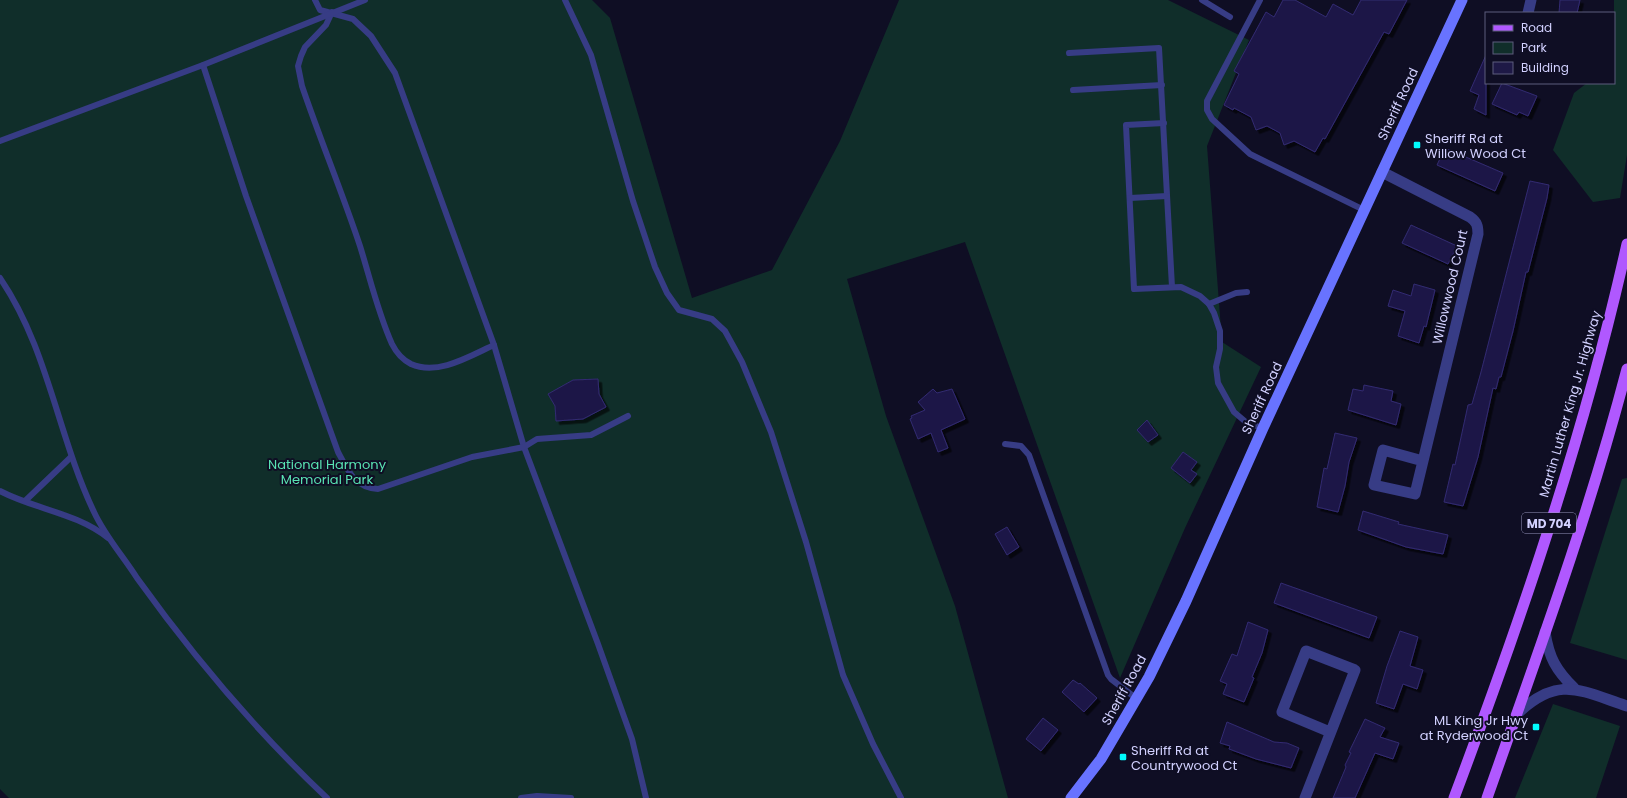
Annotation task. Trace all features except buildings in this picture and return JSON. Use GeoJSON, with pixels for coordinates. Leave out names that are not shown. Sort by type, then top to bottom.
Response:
{"type":"FeatureCollection","features":[{"type":"Feature","properties":{"kind":"main road","name":"Sheriff Road"},"geometry":{"type":"LineString","coordinates":[[1071,798],[1101,759],[1137,698],[1186,600],[1263,428],[1462,0]]}},
{"type":"Feature","properties":{"kind":"main road","name":"Martin Luther King Jr. Highway"},"geometry":{"type":"LineString","coordinates":[[1454,798],[1515,629],[1573,448],[1603,345],[1627,244]]}},
{"type":"Feature","properties":{"kind":"main road","name":"MD 704"},"geometry":{"type":"LineString","coordinates":[[1486,798],[1546,632],[1588,506],[1625,384],[1627,369]]}},
{"type":"Feature","properties":{"kind":"street"},"geometry":{"type":"LineString","coordinates":[[1528,12],[1531,0]]}},
{"type":"Feature","properties":{"kind":"street","name":"Willowwood Court"},"geometry":{"type":"LineString","coordinates":[[1382,172],[1470,217],[1478,226],[1478,234],[1423,462],[1415,494],[1374,485],[1383,450],[1423,462]]}},
{"type":"Feature","properties":{"kind":"street"},"geometry":{"type":"LineString","coordinates":[[1546,632],[1550,657],[1561,674],[1574,688]]}},
{"type":"Feature","properties":{"kind":"street"},"geometry":{"type":"LineString","coordinates":[[1305,798],[1355,670],[1306,651],[1282,712],[1330,732]]}},
{"type":"Feature","properties":{"kind":"street"},"geometry":{"type":"LineString","coordinates":[[1516,714],[1530,702],[1549,692],[1574,688],[1627,706]]}},
{"type":"Feature","properties":{"kind":"lane"},"geometry":{"type":"LineString","coordinates":[[315,0],[320,10],[332,12],[353,19],[371,36],[395,73],[494,345],[524,447],[632,739],[646,798]]}},
{"type":"Feature","properties":{"kind":"lane"},"geometry":{"type":"LineString","coordinates":[[0,141],[202,65],[332,12],[366,0]]}},
{"type":"Feature","properties":{"kind":"lane"},"geometry":{"type":"LineString","coordinates":[[565,0],[591,55],[633,201],[655,267],[667,293],[679,310],[712,319],[725,331],[742,362],[757,395],[771,432],[806,542],[843,675],[873,744],[901,798]]}},
{"type":"Feature","properties":{"kind":"lane"},"geometry":{"type":"LineString","coordinates":[[1202,0],[1230,16]]}},
{"type":"Feature","properties":{"kind":"lane"},"geometry":{"type":"LineString","coordinates":[[1260,0],[1207,100],[1207,110],[1212,119],[1250,154],[1364,210]]}},
{"type":"Feature","properties":{"kind":"lane"},"geometry":{"type":"LineString","coordinates":[[332,12],[326,25],[305,47],[298,66],[299,72],[302,86],[359,245],[384,325],[393,345],[398,353],[409,363],[428,368],[452,363],[494,345]]}},
{"type":"Feature","properties":{"kind":"lane"},"geometry":{"type":"LineString","coordinates":[[1068,53],[1159,48],[1172,287]]}},
{"type":"Feature","properties":{"kind":"lane"},"geometry":{"type":"LineString","coordinates":[[202,65],[243,189],[335,445],[352,477],[360,485],[369,488],[378,488],[472,457],[524,447],[538,439],[591,435],[628,416]]}},
{"type":"Feature","properties":{"kind":"lane"},"geometry":{"type":"LineString","coordinates":[[1073,90],[1162,85]]}},
{"type":"Feature","properties":{"kind":"lane"},"geometry":{"type":"LineString","coordinates":[[1164,123],[1126,125],[1134,289],[1181,287],[1200,296],[1209,304],[1214,313],[1220,331],[1220,349],[1216,367],[1218,383],[1234,412],[1247,423],[1263,428]]}},
{"type":"Feature","properties":{"kind":"lane"},"geometry":{"type":"LineString","coordinates":[[1130,198],[1168,196]]}},
{"type":"Feature","properties":{"kind":"lane"},"geometry":{"type":"LineString","coordinates":[[0,278],[27,327],[71,457],[94,512],[112,541],[167,619],[212,674],[295,767],[327,798]]}},
{"type":"Feature","properties":{"kind":"lane"},"geometry":{"type":"LineString","coordinates":[[1209,304],[1236,293],[1247,292]]}},
{"type":"Feature","properties":{"kind":"lane"},"geometry":{"type":"LineString","coordinates":[[1005,444],[1021,446],[1028,455],[1108,675],[1111,679],[1137,698]]}},
{"type":"Feature","properties":{"kind":"lane"},"geometry":{"type":"LineString","coordinates":[[24,502],[71,457]]}},
{"type":"Feature","properties":{"kind":"lane"},"geometry":{"type":"LineString","coordinates":[[0,491],[24,502],[61,514],[88,526],[112,541]]}},
{"type":"Feature","properties":{"kind":"lane"},"geometry":{"type":"LineString","coordinates":[[521,798],[557,796],[571,798]]}},
{"type":"Feature","properties":{"kind":"green space","name":"National Harmony Memorial Park"},"geometry":{"type":"Polygon","coordinates":[[[0,0],[592,0],[610,18],[692,298],[772,270],[840,141],[899,0],[1168,0],[1249,40],[1207,146],[1222,342],[1261,367],[1185,528],[1120,678],[965,242],[847,279],[886,416],[955,606],[1008,798],[9,798],[0,789],[0,0]]]}},
{"type":"Feature","properties":{"kind":"green space"},"geometry":{"type":"Polygon","coordinates":[[[1614,0],[1627,0],[1627,155],[1620,198],[1593,202],[1553,150],[1574,93],[1586,84],[1615,84],[1614,0]]]}},
{"type":"Feature","properties":{"kind":"green space"},"geometry":{"type":"Polygon","coordinates":[[[1627,478],[1627,660],[1570,643],[1622,479],[1627,478]]]}},
{"type":"Feature","properties":{"kind":"green space"},"geometry":{"type":"Polygon","coordinates":[[[1553,704],[1620,726],[1596,798],[1515,798],[1553,704]]]}},
{"type":"Feature","properties":{"kind":"place","name":"Sheriff Rd at Willow Wood Ct"},"geometry":{"type":"Point","coordinates":[1417,145]}},
{"type":"Feature","properties":{"kind":"place","name":"ML King Jr Hwy at Ryderwood Ct"},"geometry":{"type":"Point","coordinates":[1536,727]}},
{"type":"Feature","properties":{"kind":"place","name":"Sheriff Rd at Countrywood Ct"},"geometry":{"type":"Point","coordinates":[1123,757]}}]}
